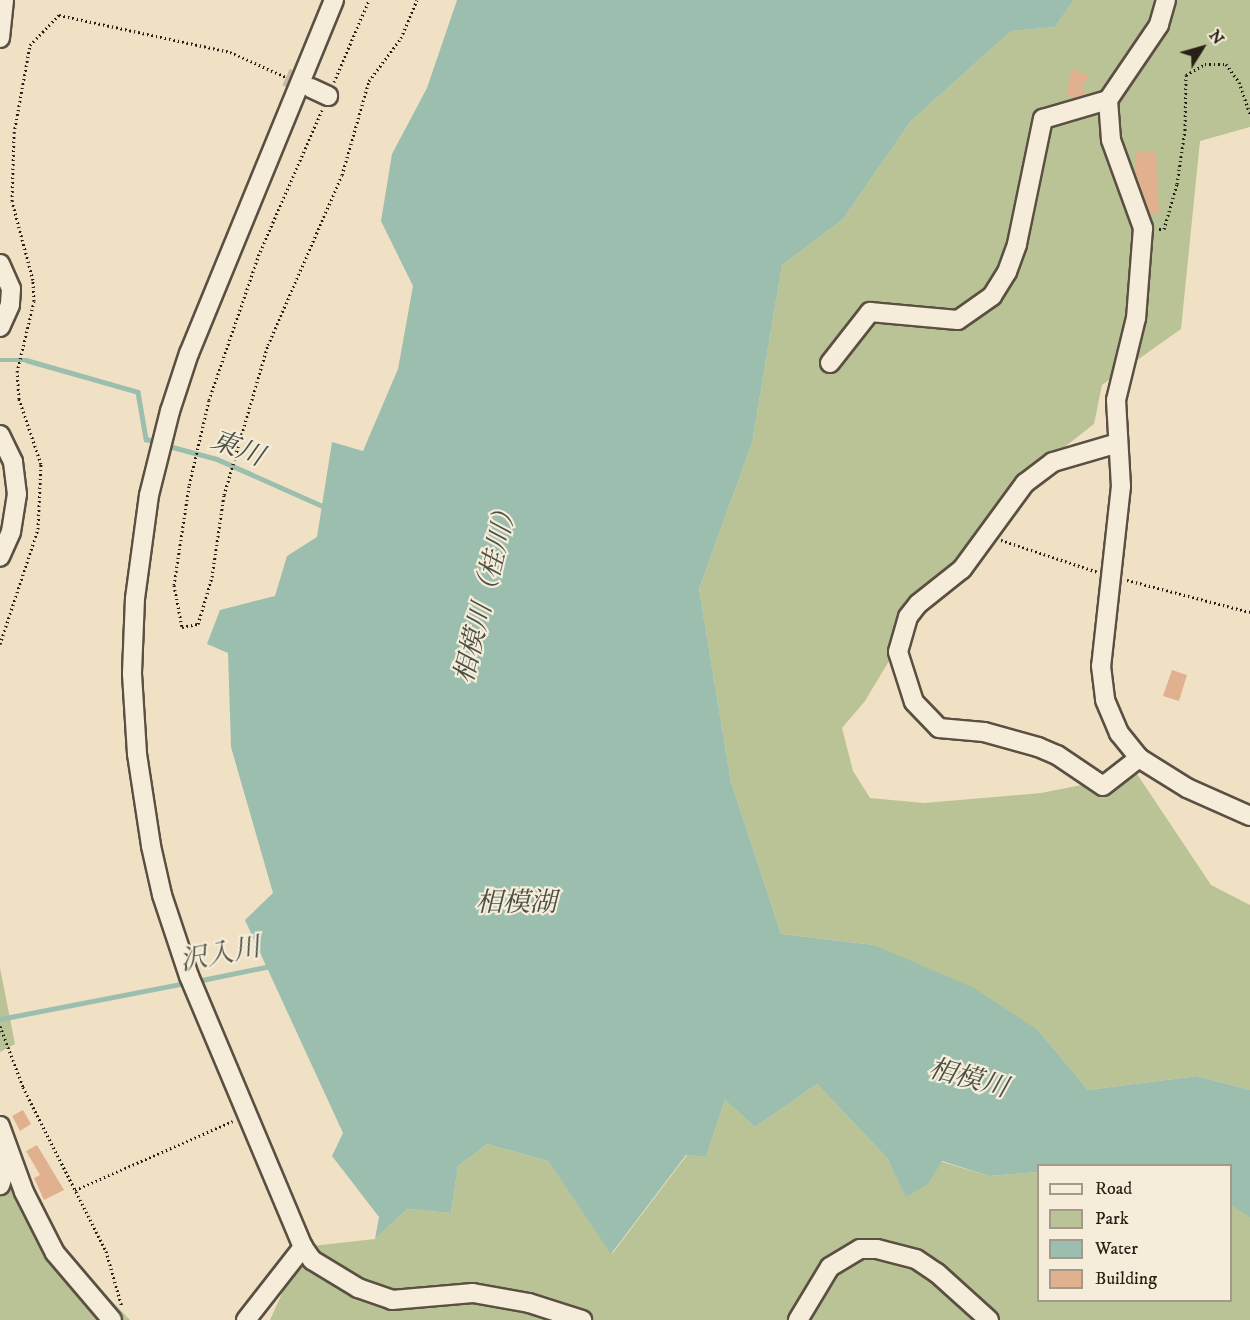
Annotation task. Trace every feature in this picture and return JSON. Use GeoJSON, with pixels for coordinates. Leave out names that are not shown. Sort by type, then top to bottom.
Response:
{"type":"FeatureCollection","features":[{"type":"Feature","properties":{"kind":"street"},"geometry":{"type":"LineString","coordinates":[[0,38],[4,0]]}},
{"type":"Feature","properties":{"kind":"street"},"geometry":{"type":"LineString","coordinates":[[334,0],[180,380],[145,515],[135,598],[134,715],[156,866],[189,976],[249,1114],[303,1248],[326,1271],[392,1300],[473,1293],[529,1303],[582,1320]]}},
{"type":"Feature","properties":{"kind":"street"},"geometry":{"type":"LineString","coordinates":[[1166,0],[1159,24],[1108,100],[1111,140],[1143,228],[1136,318],[1116,400],[1120,486],[1101,666],[1105,700],[1119,733],[1139,758],[1187,788],[1250,816]]}},
{"type":"Feature","properties":{"kind":"street"},"geometry":{"type":"LineString","coordinates":[[311,88],[328,96]]}},
{"type":"Feature","properties":{"kind":"street"},"geometry":{"type":"LineString","coordinates":[[830,363],[870,312],[958,320],[992,296],[1007,272],[1017,244],[1043,119],[1108,100]]}},
{"type":"Feature","properties":{"kind":"street"},"geometry":{"type":"LineString","coordinates":[[0,264],[11,289],[10,305],[0,327]]}},
{"type":"Feature","properties":{"kind":"street"},"geometry":{"type":"LineString","coordinates":[[0,435],[13,462],[17,495],[11,532],[0,557]]}},
{"type":"Feature","properties":{"kind":"street"},"geometry":{"type":"LineString","coordinates":[[1118,443],[1053,462],[1025,483],[962,568],[913,610],[904,626],[898,652],[914,702],[939,728],[984,732],[1038,747],[1056,754],[1103,786],[1139,758]]}},
{"type":"Feature","properties":{"kind":"street"},"geometry":{"type":"LineString","coordinates":[[0,1125],[24,1192],[55,1253],[118,1315]]}},
{"type":"Feature","properties":{"kind":"street"},"geometry":{"type":"LineString","coordinates":[[0,1157],[5,1170],[0,1185]]}},
{"type":"Feature","properties":{"kind":"street"},"geometry":{"type":"LineString","coordinates":[[246,1320],[303,1248]]}},
{"type":"Feature","properties":{"kind":"street"},"geometry":{"type":"LineString","coordinates":[[798,1320],[830,1267],[860,1249],[893,1250],[937,1273],[989,1320]]}},
{"type":"Feature","properties":{"kind":"path"},"geometry":{"type":"LineString","coordinates":[[369,0],[259,254],[209,400],[189,486],[174,585],[182,627],[198,624],[212,577],[224,495],[268,345],[342,175],[369,81],[401,38],[417,0]]}},
{"type":"Feature","properties":{"kind":"path"},"geometry":{"type":"LineString","coordinates":[[0,644],[38,529],[41,464],[19,399],[17,372],[34,301],[33,280],[12,201],[14,133],[30,45],[60,15],[230,52],[286,77]]}},
{"type":"Feature","properties":{"kind":"path"},"geometry":{"type":"LineString","coordinates":[[1143,228],[1164,229],[1177,184],[1185,130],[1186,75],[1205,64],[1226,64],[1239,82],[1250,114]]}},
{"type":"Feature","properties":{"kind":"path"},"geometry":{"type":"LineString","coordinates":[[0,1026],[23,1087],[106,1251],[118,1315]]}},
{"type":"Feature","properties":{"kind":"path"},"geometry":{"type":"LineString","coordinates":[[75,1190],[249,1114]]}},
{"type":"Feature","properties":{"kind":"green space"},"geometry":{"type":"Polygon","coordinates":[[[1074,0],[1250,0],[1250,127],[1200,141],[1181,329],[1102,385],[1094,424],[1021,481],[901,641],[865,701],[842,728],[853,771],[870,798],[924,803],[1041,793],[1137,774],[1211,885],[1250,905],[1250,1090],[1197,1076],[1088,1090],[1038,1030],[874,945],[781,934],[731,782],[699,589],[752,443],[782,265],[843,219],[911,121],[1011,31],[1055,27],[1074,0]]]}},
{"type":"Feature","properties":{"kind":"green space"},"geometry":{"type":"Polygon","coordinates":[[[0,968],[15,1044],[0,1052],[0,968]]]}},
{"type":"Feature","properties":{"kind":"green space"},"geometry":{"type":"Polygon","coordinates":[[[817,1084],[887,1158],[906,1196],[929,1158],[989,1176],[1037,1172],[1037,1302],[1232,1302],[1232,1206],[1250,1216],[1250,1320],[270,1320],[303,1247],[375,1239],[407,1209],[451,1213],[458,1166],[487,1144],[548,1161],[612,1254],[687,1155],[706,1157],[725,1100],[755,1127],[817,1084]]]}},
{"type":"Feature","properties":{"kind":"green space"},"geometry":{"type":"Polygon","coordinates":[[[0,1134],[59,1246],[130,1320],[0,1320],[0,1134]]]}},
{"type":"Feature","properties":{"kind":"water","name":"相模湖"},"geometry":{"type":"Polygon","coordinates":[[[457,0],[1074,0],[1055,27],[1011,31],[911,121],[843,219],[782,265],[752,443],[699,589],[731,782],[781,934],[874,945],[974,988],[1038,1030],[1088,1090],[1197,1076],[1250,1090],[1250,1217],[1232,1206],[1232,1164],[1037,1164],[1037,1172],[989,1176],[942,1161],[928,1184],[906,1197],[887,1158],[817,1084],[755,1127],[725,1100],[706,1157],[686,1155],[611,1254],[548,1161],[487,1144],[458,1166],[451,1213],[407,1209],[375,1239],[379,1217],[332,1156],[343,1133],[245,920],[273,893],[231,747],[228,653],[207,644],[220,610],[275,596],[287,556],[317,537],[332,442],[363,451],[398,369],[413,286],[381,221],[392,154],[427,88],[457,0]]]}},
{"type":"Feature","properties":{"kind":"building"},"geometry":{"type":"Polygon","coordinates":[[[1072,69],[1089,76],[1081,89],[1087,94],[1076,98],[1066,95],[1072,69]]]}},
{"type":"Feature","properties":{"kind":"building"},"geometry":{"type":"Polygon","coordinates":[[[1135,152],[1156,152],[1159,213],[1150,213],[1136,175],[1135,152]]]}},
{"type":"Feature","properties":{"kind":"building"},"geometry":{"type":"Polygon","coordinates":[[[1172,670],[1187,675],[1179,701],[1163,696],[1172,670]]]}},
{"type":"Feature","properties":{"kind":"building"},"geometry":{"type":"Polygon","coordinates":[[[23,1110],[31,1124],[20,1131],[12,1116],[23,1110]]]}},
{"type":"Feature","properties":{"kind":"building"},"geometry":{"type":"Polygon","coordinates":[[[37,1145],[64,1190],[44,1200],[34,1178],[40,1175],[26,1151],[37,1145]]]}},
{"type":"Feature","properties":{"kind":"waterway","name":"東川"},"geometry":{"type":"LineString","coordinates":[[0,360],[26,360],[138,392],[146,439],[157,442]]}},
{"type":"Feature","properties":{"kind":"waterway","name":"東川"},"geometry":{"type":"LineString","coordinates":[[165,445],[217,459],[327,508]]}},
{"type":"Feature","properties":{"kind":"waterway","name":"沢入川"},"geometry":{"type":"LineString","coordinates":[[197,981],[271,966]]}},
{"type":"Feature","properties":{"kind":"waterway","name":"沢入川"},"geometry":{"type":"LineString","coordinates":[[0,1019],[186,983]]}},
{"type":"Feature","properties":{"kind":"tunnel"},"geometry":{"type":"LineString","coordinates":[[286,77],[311,88]]}},
{"type":"Feature","properties":{"kind":"water label","name":"相模川（桂川）"},"geometry":{"type":"Point","coordinates":[487,591]}},
{"type":"Feature","properties":{"kind":"water label","name":"相模川"},"geometry":{"type":"Point","coordinates":[968,1079]}}]}
